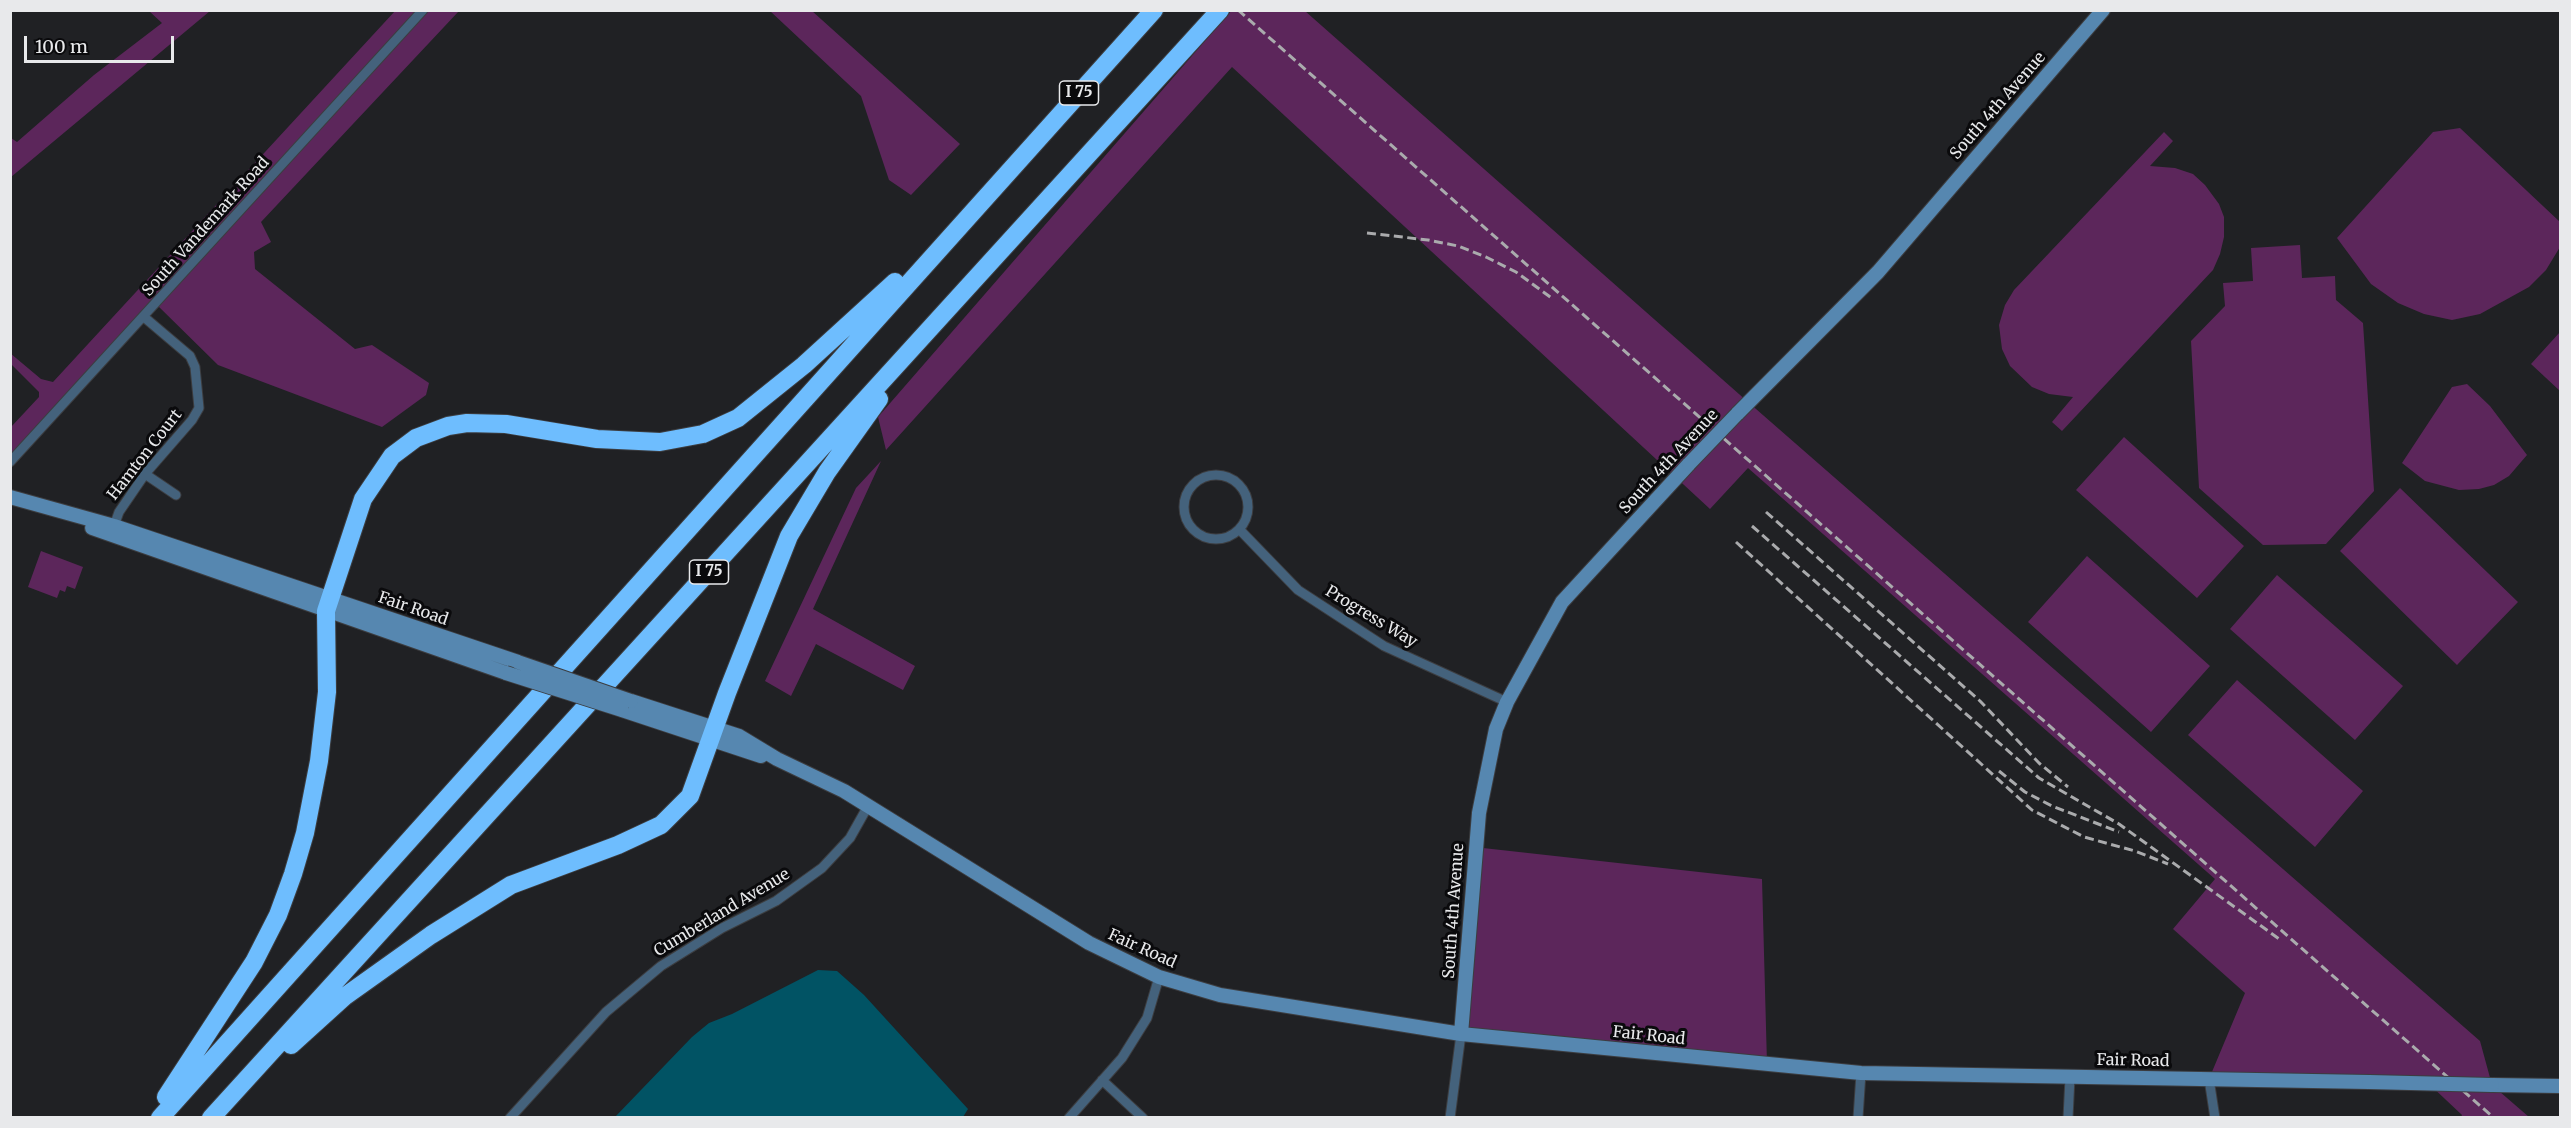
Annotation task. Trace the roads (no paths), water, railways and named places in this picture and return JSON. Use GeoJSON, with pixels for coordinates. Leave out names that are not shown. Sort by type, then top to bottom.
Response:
{"type":"FeatureCollection","features":[{"type":"Feature","properties":{"kind":"highway","name":"I 75"},"geometry":{"type":"LineString","coordinates":[[160,1118],[1154,10]]}},
{"type":"Feature","properties":{"kind":"highway","name":"I 75"},"geometry":{"type":"LineString","coordinates":[[212,1118],[1220,10]]}},
{"type":"Feature","properties":{"kind":"highway"},"geometry":{"type":"LineString","coordinates":[[152,1118],[254,962],[278,915],[293,874],[305,833],[319,761],[327,692],[328,604],[363,499],[392,456],[416,438],[448,426],[467,423],[506,424],[607,440],[660,442],[704,434],[738,418],[804,366],[915,265],[1004,176]]}},
{"type":"Feature","properties":{"kind":"highway"},"geometry":{"type":"LineString","coordinates":[[212,1118],[344,997],[430,935],[511,885],[618,845],[661,825],[690,796],[712,733],[789,536],[827,472],[882,396],[1011,240]]}},
{"type":"Feature","properties":{"kind":"main road","name":"South 4th Avenue"},"geometry":{"type":"LineString","coordinates":[[1461,1034],[1479,813],[1497,729],[1507,702],[1562,602],[1689,464],[1878,272],[2103,10]]}},
{"type":"Feature","properties":{"kind":"main road","name":"Fair Road"},"geometry":{"type":"LineString","coordinates":[[10,498],[328,604],[518,662],[626,705]]}},
{"type":"Feature","properties":{"kind":"main road","name":"Fair Road"},"geometry":{"type":"LineString","coordinates":[[10,498],[114,526],[328,604],[506,673],[626,705],[712,733],[797,768],[844,791],[1089,943],[1159,977],[1220,995],[1461,1034],[1861,1073],[2560,1086]]}},
{"type":"Feature","properties":{"kind":"street","name":"South Vandemark Road"},"geometry":{"type":"LineString","coordinates":[[10,462],[423,10]]}},
{"type":"Feature","properties":{"kind":"street","name":"Hamton Court"},"geometry":{"type":"LineString","coordinates":[[114,526],[119,512],[145,474],[192,420],[199,408],[195,367],[190,357],[144,317]]}},
{"type":"Feature","properties":{"kind":"street"},"geometry":{"type":"LineString","coordinates":[[145,474],[176,495]]}},
{"type":"Feature","properties":{"kind":"street"},"geometry":{"type":"LineString","coordinates":[[1214,474],[1227,476],[1237,482],[1248,500],[1246,521],[1240,530],[1230,537],[1218,539],[1206,538],[1196,532],[1188,523],[1184,513],[1187,493],[1193,484],[1201,478],[1214,474]]}},
{"type":"Feature","properties":{"kind":"street","name":"Progress Way"},"geometry":{"type":"LineString","coordinates":[[1240,530],[1298,590],[1384,646],[1507,702]]}},
{"type":"Feature","properties":{"kind":"street","name":"Cumberland Avenue"},"geometry":{"type":"LineString","coordinates":[[510,1118],[606,1012],[661,966],[722,928],[776,901],[822,868],[850,838],[868,806]]}},
{"type":"Feature","properties":{"kind":"street"},"geometry":{"type":"LineString","coordinates":[[1069,1118],[1122,1058],[1147,1018],[1159,977]]}},
{"type":"Feature","properties":{"kind":"street"},"geometry":{"type":"LineString","coordinates":[[1450,1118],[1461,1034]]}},
{"type":"Feature","properties":{"kind":"street"},"geometry":{"type":"LineString","coordinates":[[1858,1118],[1861,1073]]}},
{"type":"Feature","properties":{"kind":"street"},"geometry":{"type":"LineString","coordinates":[[2068,1118],[2070,1077]]}},
{"type":"Feature","properties":{"kind":"street"},"geometry":{"type":"LineString","coordinates":[[2209,1079],[2215,1118]]}},
{"type":"Feature","properties":{"kind":"street"},"geometry":{"type":"LineString","coordinates":[[1102,1080],[1143,1118]]}},
{"type":"Feature","properties":{"kind":"water"},"geometry":{"type":"Polygon","coordinates":[[[818,970],[837,971],[864,995],[968,1109],[963,1117],[615,1117],[692,1037],[709,1023],[732,1014],[818,970]]]}},
{"type":"Feature","properties":{"kind":"railway"},"geometry":{"type":"LineString","coordinates":[[1238,10],[2494,1118]]}},
{"type":"Feature","properties":{"kind":"railway"},"geometry":{"type":"LineString","coordinates":[[1367,233],[1458,246],[1516,272],[1553,299]]}},
{"type":"Feature","properties":{"kind":"railway"},"geometry":{"type":"LineString","coordinates":[[1766,512],[1980,701],[2039,763],[2068,787]]}},
{"type":"Feature","properties":{"kind":"railway"},"geometry":{"type":"LineString","coordinates":[[1752,526],[2039,778],[2119,824],[2282,941]]}},
{"type":"Feature","properties":{"kind":"railway"},"geometry":{"type":"LineString","coordinates":[[1736,542],[2032,810],[2084,837],[2135,851],[2168,864]]}},
{"type":"Feature","properties":{"kind":"railway"},"geometry":{"type":"LineString","coordinates":[[1999,771],[2025,792],[2052,806],[2119,832]]}}]}
